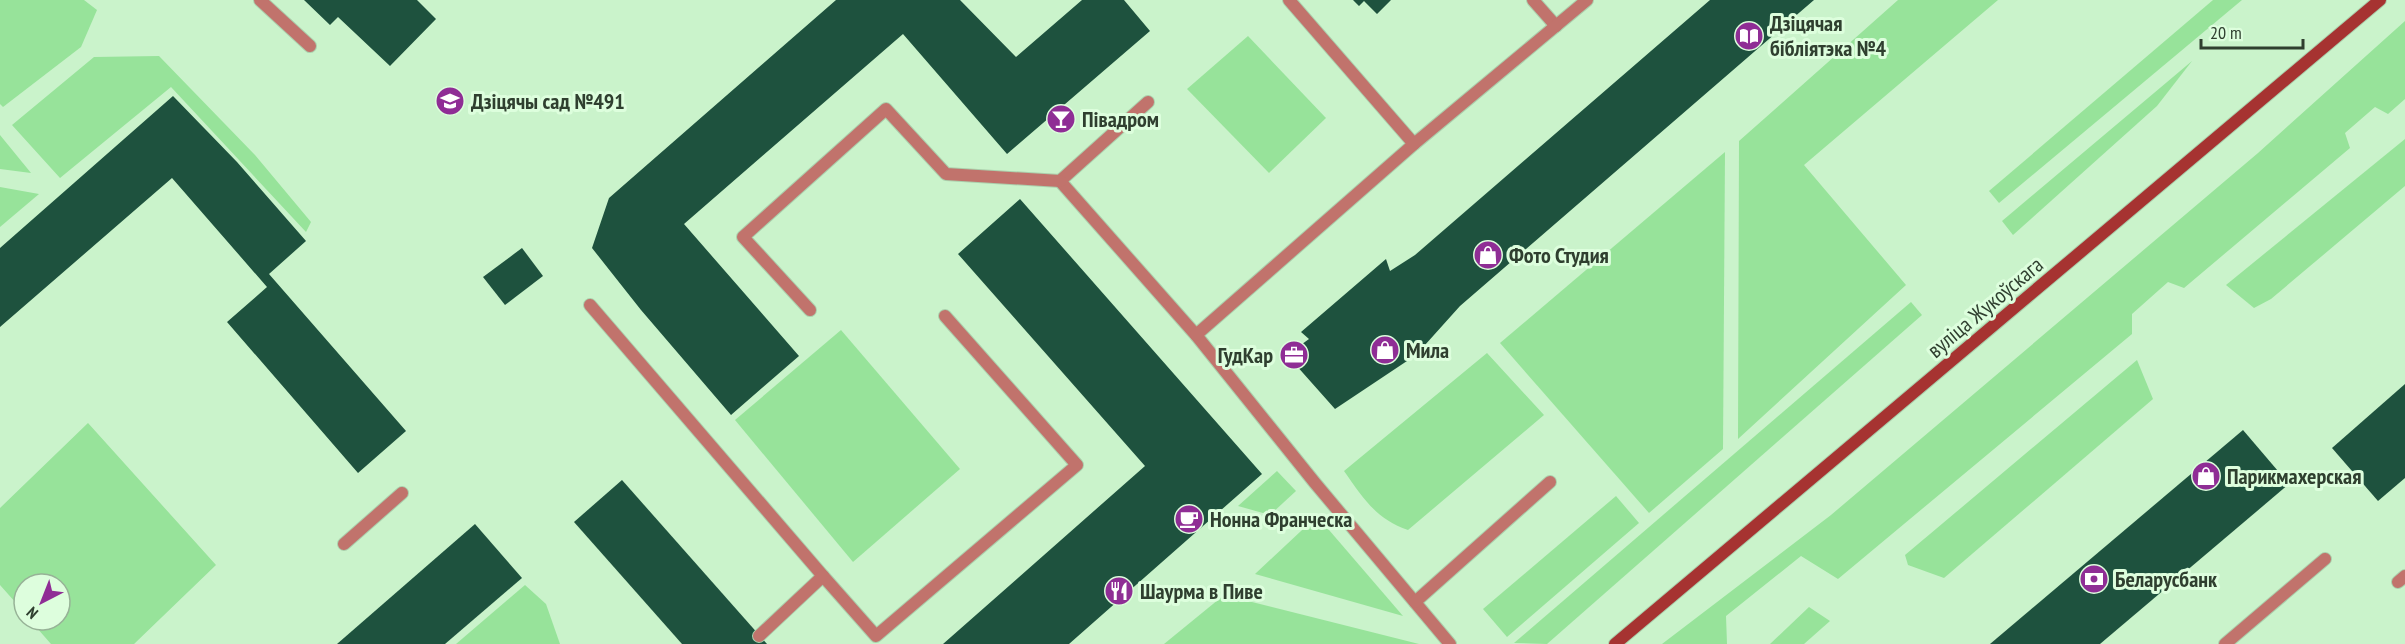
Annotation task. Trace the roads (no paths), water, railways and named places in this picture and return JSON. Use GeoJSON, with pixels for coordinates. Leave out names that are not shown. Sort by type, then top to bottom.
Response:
{"type":"FeatureCollection","features":[{"type":"Feature","properties":{"kind":"main road","name":"вуліца Жукоўскага"},"geometry":{"type":"LineString","coordinates":[[1615,644],[1759,526],[2380,0]]}},
{"type":"Feature","properties":{"kind":"lane"},"geometry":{"type":"LineString","coordinates":[[260,0],[309,46]]}},
{"type":"Feature","properties":{"kind":"lane"},"geometry":{"type":"LineString","coordinates":[[1289,0],[1414,144]]}},
{"type":"Feature","properties":{"kind":"lane"},"geometry":{"type":"LineString","coordinates":[[1533,0],[1556,26]]}},
{"type":"Feature","properties":{"kind":"lane"},"geometry":{"type":"LineString","coordinates":[[1196,335],[1414,144],[1587,0]]}},
{"type":"Feature","properties":{"kind":"lane"},"geometry":{"type":"LineString","coordinates":[[1060,181],[1148,102]]}},
{"type":"Feature","properties":{"kind":"lane"},"geometry":{"type":"LineString","coordinates":[[810,310],[743,237],[886,109],[946,174],[1060,181],[1196,335],[1450,644]]}},
{"type":"Feature","properties":{"kind":"lane"},"geometry":{"type":"LineString","coordinates":[[590,305],[876,636],[1077,465],[945,316]]}},
{"type":"Feature","properties":{"kind":"lane"},"geometry":{"type":"LineString","coordinates":[[1415,602],[1550,482]]}},
{"type":"Feature","properties":{"kind":"lane"},"geometry":{"type":"LineString","coordinates":[[344,544],[402,493]]}},
{"type":"Feature","properties":{"kind":"lane"},"geometry":{"type":"LineString","coordinates":[[2225,644],[2325,559]]}},
{"type":"Feature","properties":{"kind":"lane"},"geometry":{"type":"LineString","coordinates":[[759,636],[823,576]]}},
{"type":"Feature","properties":{"kind":"place","name":"Дзіцячая бібліятэка №4"},"geometry":{"type":"Point","coordinates":[1749,36]}},
{"type":"Feature","properties":{"kind":"place","name":"Дзіцячы сад №491"},"geometry":{"type":"Point","coordinates":[450,101]}},
{"type":"Feature","properties":{"kind":"place","name":"Пiвадром"},"geometry":{"type":"Point","coordinates":[1061,119]}},
{"type":"Feature","properties":{"kind":"place","name":"Фото Студия"},"geometry":{"type":"Point","coordinates":[1488,255]}},
{"type":"Feature","properties":{"kind":"place","name":"Мила"},"geometry":{"type":"Point","coordinates":[1385,350]}},
{"type":"Feature","properties":{"kind":"place","name":"ГудКар"},"geometry":{"type":"Point","coordinates":[1294,355]}},
{"type":"Feature","properties":{"kind":"place","name":"Парикмахерская"},"geometry":{"type":"Point","coordinates":[2206,476]}},
{"type":"Feature","properties":{"kind":"place","name":"Нонна Франческа"},"geometry":{"type":"Point","coordinates":[1189,519]}},
{"type":"Feature","properties":{"kind":"place","name":"Беларусбанк"},"geometry":{"type":"Point","coordinates":[2094,579]}},
{"type":"Feature","properties":{"kind":"place","name":"Шаурма в Пиве"},"geometry":{"type":"Point","coordinates":[1119,591]}}]}
